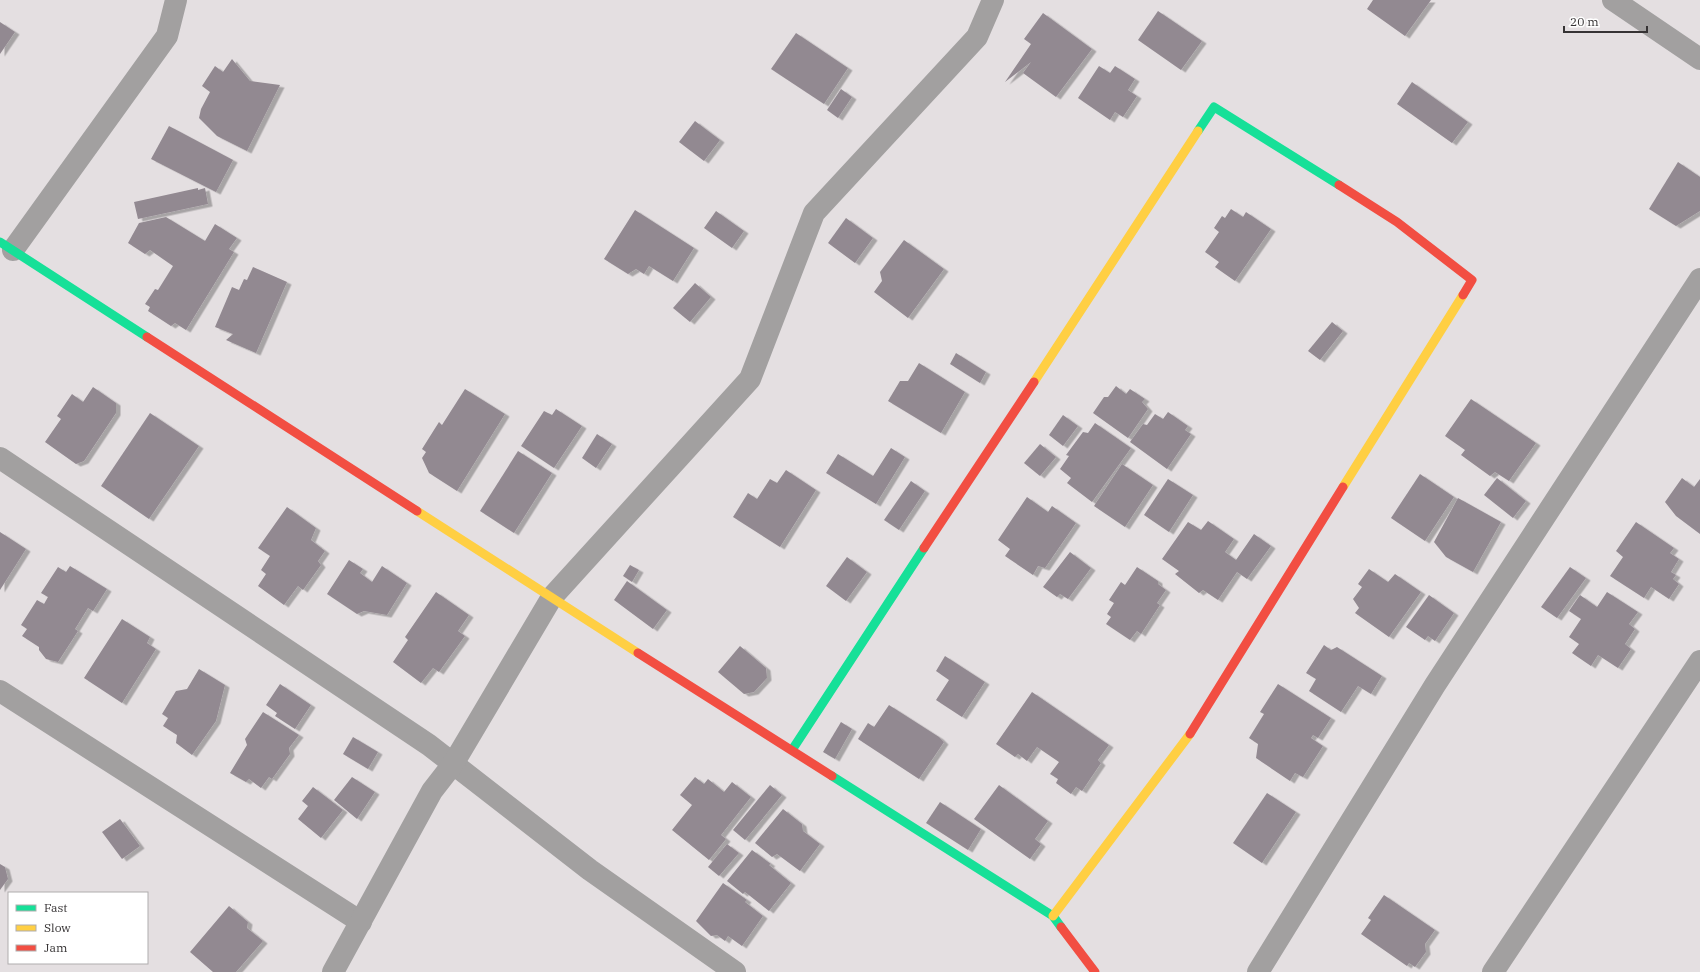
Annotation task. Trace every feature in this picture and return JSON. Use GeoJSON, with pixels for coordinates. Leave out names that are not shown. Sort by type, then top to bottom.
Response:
{"type":"FeatureCollection","features":[{"type":"Feature","properties":{"kind":"street"},"geometry":{"type":"LineString","coordinates":[[176,0],[167,36],[6,246],[552,597],[1053,916],[1095,972]]}},
{"type":"Feature","properties":{"kind":"street"},"geometry":{"type":"LineString","coordinates":[[333,972],[432,791],[453,764],[552,597],[750,379],[814,213],[977,37],[993,0]]}},
{"type":"Feature","properties":{"kind":"street"},"geometry":{"type":"LineString","coordinates":[[1613,0],[1700,59]]}},
{"type":"Feature","properties":{"kind":"street"},"geometry":{"type":"LineString","coordinates":[[792,750],[1214,107],[1384,214],[1472,280],[1184,742],[1053,916]]}},
{"type":"Feature","properties":{"kind":"street"},"geometry":{"type":"LineString","coordinates":[[1258,972],[1435,685],[1700,279]]}},
{"type":"Feature","properties":{"kind":"street"},"geometry":{"type":"LineString","coordinates":[[0,458],[422,740],[590,870],[735,972]]}},
{"type":"Feature","properties":{"kind":"street"},"geometry":{"type":"LineString","coordinates":[[1493,972],[1700,661]]}},
{"type":"Feature","properties":{"kind":"street"},"geometry":{"type":"LineString","coordinates":[[0,691],[360,922]]}},
{"type":"Feature","properties":{"kind":"building"},"geometry":{"type":"Polygon","coordinates":[[[1373,0],[1431,0],[1405,36],[1367,9],[1373,0]]]}},
{"type":"Feature","properties":{"kind":"building"},"geometry":{"type":"Polygon","coordinates":[[[1158,11],[1202,41],[1181,70],[1138,40],[1158,11]]]}},
{"type":"Feature","properties":{"kind":"building"},"geometry":{"type":"Polygon","coordinates":[[[1043,13],[1092,49],[1056,97],[1023,73],[1031,62],[1005,82],[1031,44],[1024,39],[1043,13]]]}},
{"type":"Feature","properties":{"kind":"building"},"geometry":{"type":"Polygon","coordinates":[[[0,22],[15,32],[0,54],[0,22]]]}},
{"type":"Feature","properties":{"kind":"building"},"geometry":{"type":"Polygon","coordinates":[[[796,33],[848,68],[824,104],[771,69],[796,33]]]}},
{"type":"Feature","properties":{"kind":"building"},"geometry":{"type":"Polygon","coordinates":[[[232,59],[250,81],[280,85],[247,151],[217,136],[199,118],[201,109],[210,92],[202,86],[215,66],[223,72],[232,59]]]}},
{"type":"Feature","properties":{"kind":"building"},"geometry":{"type":"Polygon","coordinates":[[[1099,66],[1110,73],[1115,66],[1135,79],[1128,90],[1137,96],[1123,117],[1115,112],[1110,120],[1078,98],[1099,66]]]}},
{"type":"Feature","properties":{"kind":"building"},"geometry":{"type":"Polygon","coordinates":[[[1412,82],[1468,122],[1452,143],[1397,104],[1412,82]]]}},
{"type":"Feature","properties":{"kind":"building"},"geometry":{"type":"Polygon","coordinates":[[[841,89],[852,97],[838,118],[827,110],[841,89]]]}},
{"type":"Feature","properties":{"kind":"building"},"geometry":{"type":"Polygon","coordinates":[[[695,121],[720,140],[704,161],[679,142],[695,121]]]}},
{"type":"Feature","properties":{"kind":"building"},"geometry":{"type":"Polygon","coordinates":[[[169,126],[233,160],[216,192],[151,159],[169,126]]]}},
{"type":"Feature","properties":{"kind":"building"},"geometry":{"type":"Polygon","coordinates":[[[1678,162],[1700,177],[1700,211],[1676,226],[1649,209],[1678,162]]]}},
{"type":"Feature","properties":{"kind":"building"},"geometry":{"type":"Polygon","coordinates":[[[198,188],[198,190],[205,188],[208,204],[138,219],[134,202],[198,188]]]}},
{"type":"Feature","properties":{"kind":"building"},"geometry":{"type":"Polygon","coordinates":[[[1231,209],[1243,217],[1246,212],[1271,229],[1235,281],[1215,267],[1219,262],[1205,252],[1219,232],[1214,228],[1222,216],[1225,218],[1231,209]]]}},
{"type":"Feature","properties":{"kind":"building"},"geometry":{"type":"Polygon","coordinates":[[[635,210],[694,248],[673,281],[649,266],[644,274],[636,269],[628,274],[604,259],[635,210]]]}},
{"type":"Feature","properties":{"kind":"building"},"geometry":{"type":"Polygon","coordinates":[[[716,211],[744,231],[732,248],[704,228],[716,211]]]}},
{"type":"Feature","properties":{"kind":"building"},"geometry":{"type":"Polygon","coordinates":[[[166,217],[205,241],[215,224],[237,238],[229,249],[234,252],[186,330],[175,323],[171,326],[148,311],[150,307],[145,304],[155,289],[158,290],[173,266],[150,250],[145,254],[128,243],[139,223],[166,217]]]}},
{"type":"Feature","properties":{"kind":"building"},"geometry":{"type":"Polygon","coordinates":[[[846,218],[873,238],[855,263],[828,243],[846,218]]]}},
{"type":"Feature","properties":{"kind":"building"},"geometry":{"type":"Polygon","coordinates":[[[904,240],[944,269],[908,318],[874,292],[882,281],[880,272],[904,240]]]}},
{"type":"Feature","properties":{"kind":"building"},"geometry":{"type":"Polygon","coordinates":[[[253,267],[287,282],[256,353],[226,340],[233,334],[215,327],[232,287],[239,290],[244,279],[247,280],[253,267]]]}},
{"type":"Feature","properties":{"kind":"building"},"geometry":{"type":"Polygon","coordinates":[[[695,283],[711,297],[690,322],[673,308],[695,283]]]}},
{"type":"Feature","properties":{"kind":"building"},"geometry":{"type":"Polygon","coordinates":[[[1332,322],[1343,331],[1320,360],[1308,351],[1332,322]]]}},
{"type":"Feature","properties":{"kind":"building"},"geometry":{"type":"Polygon","coordinates":[[[956,353],[986,372],[980,383],[950,364],[956,353]]]}},
{"type":"Feature","properties":{"kind":"building"},"geometry":{"type":"Polygon","coordinates":[[[919,363],[965,392],[941,433],[888,401],[900,381],[908,381],[919,363]]]}},
{"type":"Feature","properties":{"kind":"building"},"geometry":{"type":"Polygon","coordinates":[[[1116,386],[1126,394],[1130,389],[1145,399],[1142,402],[1148,409],[1128,438],[1093,413],[1104,397],[1108,397],[1116,386]]]}},
{"type":"Feature","properties":{"kind":"building"},"geometry":{"type":"Polygon","coordinates":[[[93,387],[116,403],[116,413],[84,461],[76,464],[45,442],[61,419],[57,416],[72,394],[83,402],[93,387]]]}},
{"type":"Feature","properties":{"kind":"building"},"geometry":{"type":"Polygon","coordinates":[[[465,389],[505,414],[457,491],[429,473],[422,458],[426,452],[422,449],[439,422],[442,425],[465,389]]]}},
{"type":"Feature","properties":{"kind":"building"},"geometry":{"type":"Polygon","coordinates":[[[1471,399],[1536,443],[1509,481],[1495,472],[1490,476],[1461,455],[1465,450],[1445,436],[1471,399]]]}},
{"type":"Feature","properties":{"kind":"building"},"geometry":{"type":"Polygon","coordinates":[[[556,409],[582,426],[554,468],[521,446],[544,411],[552,415],[556,409]]]}},
{"type":"Feature","properties":{"kind":"building"},"geometry":{"type":"Polygon","coordinates":[[[1168,412],[1188,426],[1185,430],[1191,434],[1167,469],[1130,442],[1143,424],[1147,425],[1155,414],[1163,419],[1168,412]]]}},
{"type":"Feature","properties":{"kind":"building"},"geometry":{"type":"Polygon","coordinates":[[[150,413],[199,446],[149,519],[101,486],[150,413]]]}},
{"type":"Feature","properties":{"kind":"building"},"geometry":{"type":"Polygon","coordinates":[[[1063,415],[1078,426],[1063,446],[1049,435],[1063,415]]]}},
{"type":"Feature","properties":{"kind":"building"},"geometry":{"type":"Polygon","coordinates":[[[1095,423],[1131,448],[1092,502],[1067,483],[1071,478],[1060,469],[1069,456],[1066,455],[1083,432],[1088,433],[1095,423]]]}},
{"type":"Feature","properties":{"kind":"building"},"geometry":{"type":"Polygon","coordinates":[[[597,434],[612,444],[596,468],[582,458],[597,434]]]}},
{"type":"Feature","properties":{"kind":"building"},"geometry":{"type":"Polygon","coordinates":[[[1040,444],[1056,457],[1040,476],[1024,463],[1040,444]]]}},
{"type":"Feature","properties":{"kind":"building"},"geometry":{"type":"Polygon","coordinates":[[[891,448],[905,457],[876,504],[826,473],[838,454],[873,476],[891,448]]]}},
{"type":"Feature","properties":{"kind":"building"},"geometry":{"type":"Polygon","coordinates":[[[518,451],[552,473],[514,533],[480,511],[518,451]]]}},
{"type":"Feature","properties":{"kind":"building"},"geometry":{"type":"Polygon","coordinates":[[[1122,464],[1153,485],[1125,527],[1094,506],[1122,464]]]}},
{"type":"Feature","properties":{"kind":"building"},"geometry":{"type":"Polygon","coordinates":[[[786,470],[816,490],[780,547],[733,517],[748,493],[757,499],[770,479],[777,483],[786,470]]]}},
{"type":"Feature","properties":{"kind":"building"},"geometry":{"type":"Polygon","coordinates":[[[1420,474],[1454,497],[1425,541],[1391,518],[1420,474]]]}},
{"type":"Feature","properties":{"kind":"building"},"geometry":{"type":"Polygon","coordinates":[[[1497,478],[1526,501],[1513,518],[1484,495],[1497,478]]]}},
{"type":"Feature","properties":{"kind":"building"},"geometry":{"type":"Polygon","coordinates":[[[1682,478],[1694,487],[1700,479],[1700,534],[1676,516],[1665,502],[1682,478]]]}},
{"type":"Feature","properties":{"kind":"building"},"geometry":{"type":"Polygon","coordinates":[[[1168,479],[1193,495],[1169,532],[1144,515],[1168,479]]]}},
{"type":"Feature","properties":{"kind":"building"},"geometry":{"type":"Polygon","coordinates":[[[911,481],[925,491],[899,530],[884,520],[911,481]]]}},
{"type":"Feature","properties":{"kind":"building"},"geometry":{"type":"Polygon","coordinates":[[[1027,497],[1048,512],[1052,506],[1076,523],[1045,568],[1038,566],[1033,575],[1005,556],[1010,549],[998,540],[1027,497]]]}},
{"type":"Feature","properties":{"kind":"building"},"geometry":{"type":"Polygon","coordinates":[[[1458,498],[1501,522],[1473,572],[1446,557],[1434,542],[1458,498]]]}},
{"type":"Feature","properties":{"kind":"building"},"geometry":{"type":"Polygon","coordinates":[[[287,507],[316,528],[311,540],[325,551],[318,561],[321,565],[303,590],[298,586],[284,605],[258,586],[266,574],[261,570],[270,556],[258,548],[287,507]]]}},
{"type":"Feature","properties":{"kind":"building"},"geometry":{"type":"Polygon","coordinates":[[[1208,521],[1234,539],[1225,552],[1236,560],[1254,534],[1271,546],[1247,579],[1237,572],[1218,600],[1203,590],[1199,593],[1175,574],[1179,571],[1162,559],[1188,522],[1201,530],[1208,521]]]}},
{"type":"Feature","properties":{"kind":"building"},"geometry":{"type":"Polygon","coordinates":[[[1636,522],[1674,548],[1670,553],[1679,559],[1671,572],[1676,575],[1673,579],[1679,584],[1669,599],[1651,587],[1644,598],[1610,576],[1623,557],[1616,551],[1636,522]]]}},
{"type":"Feature","properties":{"kind":"building"},"geometry":{"type":"Polygon","coordinates":[[[0,532],[26,549],[0,590],[0,532]]]}},
{"type":"Feature","properties":{"kind":"building"},"geometry":{"type":"Polygon","coordinates":[[[1070,552],[1091,568],[1068,599],[1060,594],[1057,597],[1043,587],[1070,552]]]}},
{"type":"Feature","properties":{"kind":"building"},"geometry":{"type":"Polygon","coordinates":[[[847,557],[867,572],[846,601],[826,586],[847,557]]]}},
{"type":"Feature","properties":{"kind":"building"},"geometry":{"type":"Polygon","coordinates":[[[349,560],[363,569],[360,573],[372,582],[382,566],[407,583],[387,615],[364,611],[357,614],[327,594],[349,560]]]}},
{"type":"Feature","properties":{"kind":"building"},"geometry":{"type":"Polygon","coordinates":[[[630,565],[639,570],[632,582],[623,576],[630,565]]]}},
{"type":"Feature","properties":{"kind":"building"},"geometry":{"type":"Polygon","coordinates":[[[70,566],[107,589],[93,611],[88,608],[75,629],[78,631],[58,662],[46,659],[39,650],[39,647],[22,636],[27,629],[21,625],[37,600],[44,604],[48,597],[41,593],[58,567],[66,572],[70,566]]]}},
{"type":"Feature","properties":{"kind":"building"},"geometry":{"type":"Polygon","coordinates":[[[1137,567],[1158,581],[1158,584],[1166,590],[1157,603],[1160,605],[1141,634],[1137,631],[1130,640],[1106,624],[1111,617],[1107,614],[1114,603],[1109,600],[1121,582],[1125,585],[1137,567]]]}},
{"type":"Feature","properties":{"kind":"building"},"geometry":{"type":"Polygon","coordinates":[[[1570,567],[1586,578],[1557,618],[1541,607],[1570,567]]]}},
{"type":"Feature","properties":{"kind":"building"},"geometry":{"type":"Polygon","coordinates":[[[1369,569],[1388,582],[1395,574],[1421,592],[1389,637],[1355,613],[1359,608],[1353,599],[1362,587],[1358,584],[1369,569]]]}},
{"type":"Feature","properties":{"kind":"building"},"geometry":{"type":"Polygon","coordinates":[[[627,581],[667,610],[653,629],[614,600],[627,581]]]}},
{"type":"Feature","properties":{"kind":"building"},"geometry":{"type":"Polygon","coordinates":[[[436,592],[469,615],[458,631],[465,636],[439,672],[433,668],[421,683],[393,662],[408,640],[405,637],[436,592]]]}},
{"type":"Feature","properties":{"kind":"building"},"geometry":{"type":"Polygon","coordinates":[[[1607,592],[1638,612],[1629,624],[1635,629],[1625,644],[1631,649],[1618,668],[1598,655],[1591,666],[1572,653],[1579,644],[1569,637],[1581,619],[1569,611],[1580,595],[1597,607],[1607,592]]]}},
{"type":"Feature","properties":{"kind":"building"},"geometry":{"type":"Polygon","coordinates":[[[1429,595],[1454,613],[1435,641],[1428,636],[1425,640],[1406,627],[1429,595]]]}},
{"type":"Feature","properties":{"kind":"building"},"geometry":{"type":"Polygon","coordinates":[[[122,619],[150,637],[147,643],[156,649],[122,703],[84,678],[122,619]]]}},
{"type":"Feature","properties":{"kind":"building"},"geometry":{"type":"Polygon","coordinates":[[[1324,645],[1331,650],[1337,647],[1382,676],[1371,694],[1358,686],[1341,712],[1309,691],[1316,679],[1306,673],[1324,645]]]}},
{"type":"Feature","properties":{"kind":"building"},"geometry":{"type":"Polygon","coordinates":[[[740,646],[766,668],[767,678],[754,692],[744,694],[718,672],[740,646]]]}},
{"type":"Feature","properties":{"kind":"building"},"geometry":{"type":"Polygon","coordinates":[[[945,656],[985,682],[962,717],[936,700],[949,680],[936,671],[945,656]]]}},
{"type":"Feature","properties":{"kind":"building"},"geometry":{"type":"Polygon","coordinates":[[[199,669],[225,685],[216,721],[192,755],[176,743],[177,735],[163,726],[168,718],[162,714],[176,691],[187,689],[199,669]]]}},
{"type":"Feature","properties":{"kind":"building"},"geometry":{"type":"Polygon","coordinates":[[[280,684],[311,705],[295,729],[275,716],[277,713],[266,705],[280,684]]]}},
{"type":"Feature","properties":{"kind":"building"},"geometry":{"type":"Polygon","coordinates":[[[1278,684],[1331,718],[1318,738],[1313,735],[1311,738],[1323,746],[1303,777],[1295,773],[1290,781],[1256,758],[1258,744],[1249,738],[1264,714],[1260,712],[1278,684]]]}},
{"type":"Feature","properties":{"kind":"building"},"geometry":{"type":"Polygon","coordinates":[[[1032,692],[1109,745],[1098,760],[1101,763],[1082,791],[1076,787],[1071,794],[1056,783],[1058,779],[1050,774],[1059,762],[1037,747],[1027,761],[1018,754],[1015,757],[996,744],[1032,692]]]}},
{"type":"Feature","properties":{"kind":"building"},"geometry":{"type":"Polygon","coordinates":[[[889,705],[939,737],[944,742],[919,779],[858,739],[868,723],[874,727],[889,705]]]}},
{"type":"Feature","properties":{"kind":"building"},"geometry":{"type":"Polygon","coordinates":[[[263,712],[299,735],[289,748],[290,754],[272,779],[269,777],[261,788],[249,779],[246,782],[230,773],[247,745],[245,739],[263,712]]]}},
{"type":"Feature","properties":{"kind":"building"},"geometry":{"type":"Polygon","coordinates":[[[841,722],[852,729],[835,759],[823,752],[841,722]]]}},
{"type":"Feature","properties":{"kind":"building"},"geometry":{"type":"Polygon","coordinates":[[[353,737],[378,752],[368,769],[343,754],[353,737]]]}},
{"type":"Feature","properties":{"kind":"building"},"geometry":{"type":"Polygon","coordinates":[[[352,777],[375,792],[357,819],[334,800],[352,777]]]}},
{"type":"Feature","properties":{"kind":"building"},"geometry":{"type":"Polygon","coordinates":[[[695,777],[704,784],[708,779],[724,792],[732,782],[751,797],[721,835],[726,839],[709,860],[672,830],[692,805],[680,795],[695,777]]]}},
{"type":"Feature","properties":{"kind":"building"},"geometry":{"type":"Polygon","coordinates":[[[770,785],[782,795],[745,840],[733,830],[770,785]]]}},
{"type":"Feature","properties":{"kind":"building"},"geometry":{"type":"Polygon","coordinates":[[[999,785],[1048,821],[1035,839],[1041,844],[1030,859],[974,819],[999,785]]]}},
{"type":"Feature","properties":{"kind":"building"},"geometry":{"type":"Polygon","coordinates":[[[313,787],[343,810],[321,838],[298,819],[308,806],[302,801],[313,787]]]}},
{"type":"Feature","properties":{"kind":"building"},"geometry":{"type":"Polygon","coordinates":[[[1267,793],[1296,812],[1262,863],[1233,843],[1267,793]]]}},
{"type":"Feature","properties":{"kind":"building"},"geometry":{"type":"Polygon","coordinates":[[[940,802],[981,829],[968,850],[926,823],[940,802]]]}},
{"type":"Feature","properties":{"kind":"building"},"geometry":{"type":"Polygon","coordinates":[[[783,809],[802,824],[803,831],[820,844],[800,871],[777,854],[772,857],[755,843],[783,809]]]}},
{"type":"Feature","properties":{"kind":"building"},"geometry":{"type":"Polygon","coordinates":[[[120,819],[140,846],[122,859],[102,832],[120,819]]]}},
{"type":"Feature","properties":{"kind":"building"},"geometry":{"type":"Polygon","coordinates":[[[727,844],[739,853],[719,876],[708,867],[727,844]]]}},
{"type":"Feature","properties":{"kind":"building"},"geometry":{"type":"Polygon","coordinates":[[[752,850],[771,864],[769,865],[791,883],[769,911],[745,892],[743,894],[727,881],[752,850]]]}},
{"type":"Feature","properties":{"kind":"building"},"geometry":{"type":"Polygon","coordinates":[[[0,864],[5,867],[8,879],[0,890],[0,864]]]}},
{"type":"Feature","properties":{"kind":"building"},"geometry":{"type":"Polygon","coordinates":[[[723,883],[747,900],[745,902],[763,916],[742,946],[728,936],[725,941],[717,935],[711,936],[696,921],[723,883]]]}},
{"type":"Feature","properties":{"kind":"building"},"geometry":{"type":"Polygon","coordinates":[[[1384,895],[1435,930],[1425,944],[1426,952],[1415,967],[1409,963],[1407,966],[1361,934],[1371,920],[1368,918],[1384,895]]]}},
{"type":"Feature","properties":{"kind":"building"},"geometry":{"type":"Polygon","coordinates":[[[229,906],[248,922],[247,928],[263,941],[236,972],[213,972],[190,952],[229,906]]]}},
{"type":"Feature","properties":{"kind":"traffic: fast"},"geometry":{"type":"LineString","coordinates":[[1198,131],[1214,107],[1339,185]]}},
{"type":"Feature","properties":{"kind":"traffic: fast"},"geometry":{"type":"LineString","coordinates":[[0,242],[147,337]]}},
{"type":"Feature","properties":{"kind":"traffic: fast"},"geometry":{"type":"LineString","coordinates":[[792,750],[924,548]]}},
{"type":"Feature","properties":{"kind":"traffic: fast"},"geometry":{"type":"LineString","coordinates":[[832,776],[1053,916],[1061,927]]}},
{"type":"Feature","properties":{"kind":"traffic: slow"},"geometry":{"type":"LineString","coordinates":[[1034,382],[1198,131]]}},
{"type":"Feature","properties":{"kind":"traffic: slow"},"geometry":{"type":"LineString","coordinates":[[1343,487],[1463,295]]}},
{"type":"Feature","properties":{"kind":"traffic: slow"},"geometry":{"type":"LineString","coordinates":[[417,511],[638,653]]}},
{"type":"Feature","properties":{"kind":"traffic: slow"},"geometry":{"type":"LineString","coordinates":[[1053,916],[1190,734]]}},
{"type":"Feature","properties":{"kind":"traffic: jam"},"geometry":{"type":"LineString","coordinates":[[1339,185],[1397,222],[1472,280],[1463,295]]}},
{"type":"Feature","properties":{"kind":"traffic: jam"},"geometry":{"type":"LineString","coordinates":[[147,337],[417,511]]}},
{"type":"Feature","properties":{"kind":"traffic: jam"},"geometry":{"type":"LineString","coordinates":[[924,548],[1034,382]]}},
{"type":"Feature","properties":{"kind":"traffic: jam"},"geometry":{"type":"LineString","coordinates":[[1190,734],[1343,487]]}},
{"type":"Feature","properties":{"kind":"traffic: jam"},"geometry":{"type":"LineString","coordinates":[[638,653],[832,776]]}},
{"type":"Feature","properties":{"kind":"traffic: jam"},"geometry":{"type":"LineString","coordinates":[[1061,927],[1095,972]]}}]}
